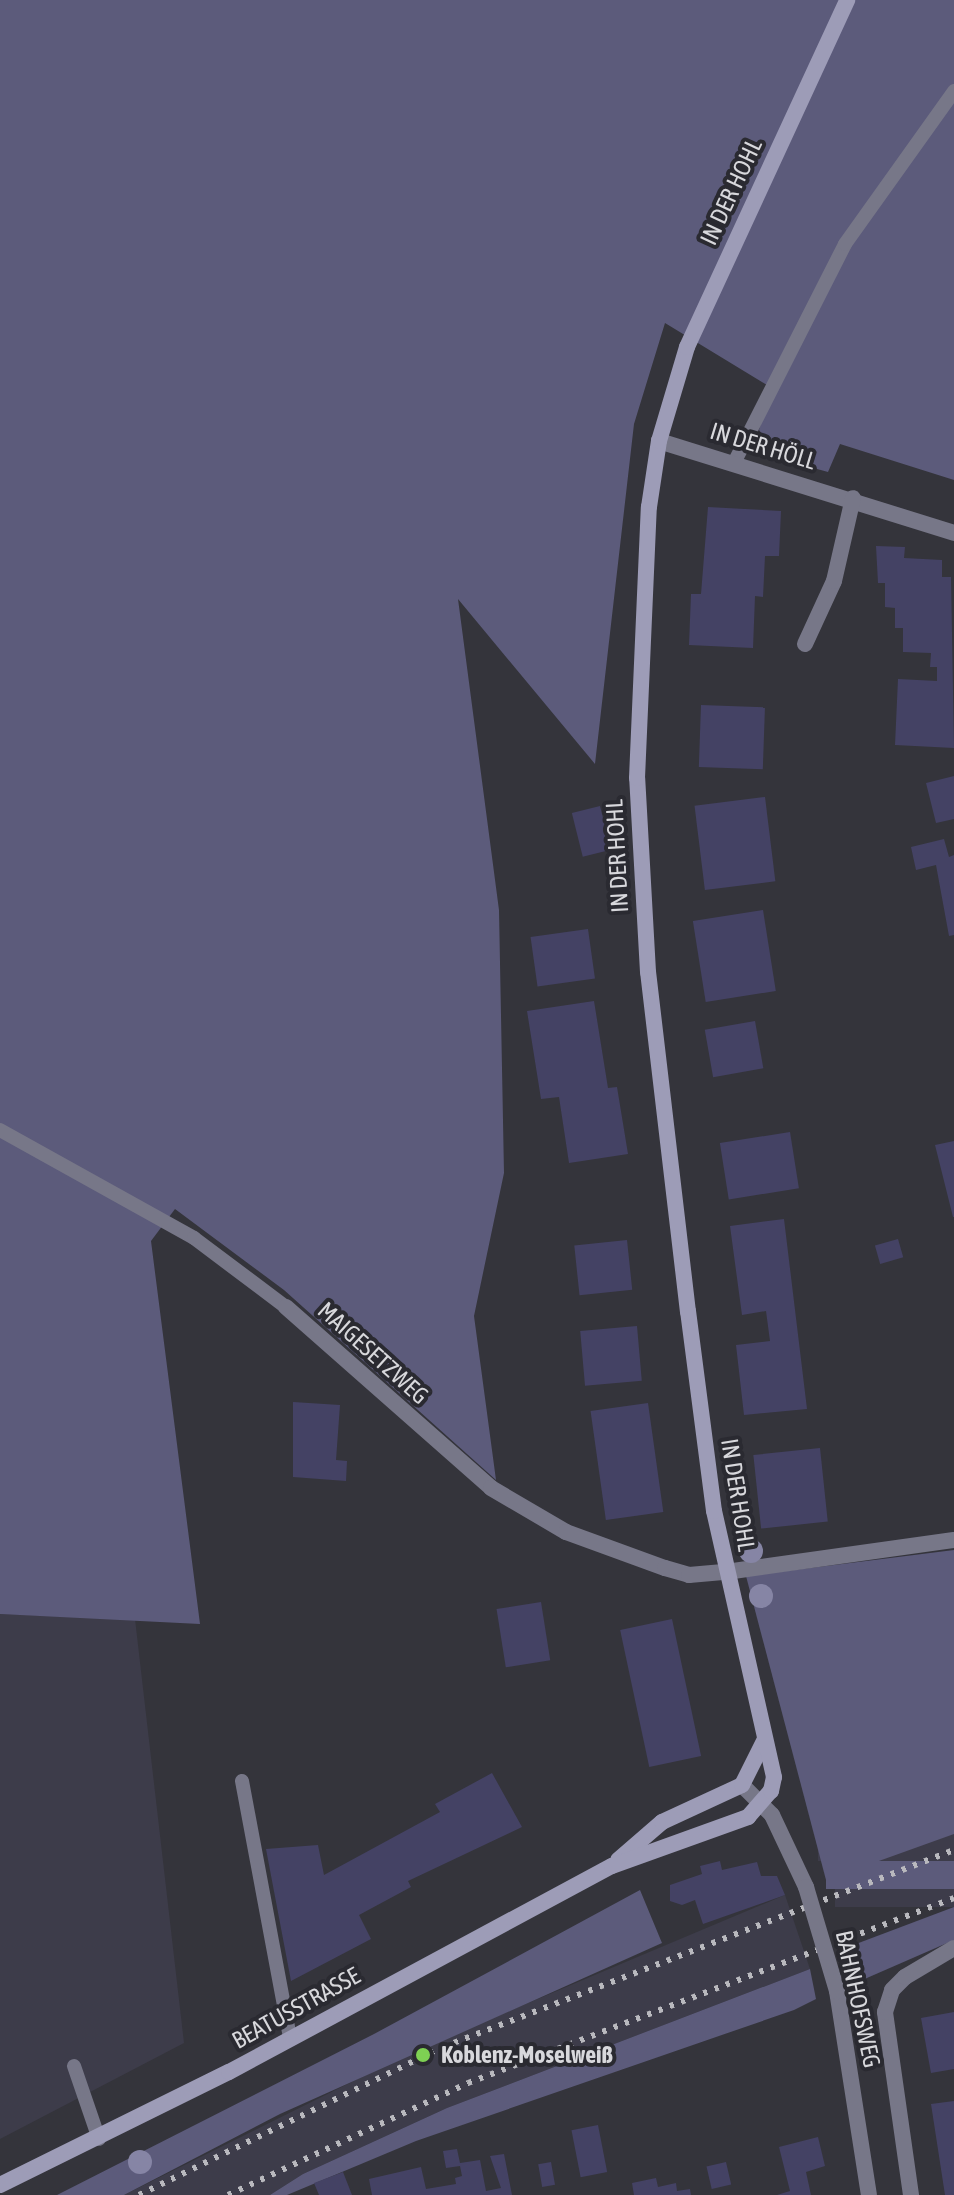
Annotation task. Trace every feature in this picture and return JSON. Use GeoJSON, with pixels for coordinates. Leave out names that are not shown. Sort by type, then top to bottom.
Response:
{"type":"FeatureCollection","features":[{"type":"Feature","properties":{"kind":"street","name":"IN DER HOHL"},"geometry":{"type":"LineString","coordinates":[[763,1804],[774,1777],[726,1572],[692,1342],[648,972],[637,778],[649,507],[659,441],[687,347],[847,0]]}},
{"type":"Feature","properties":{"kind":"street","name":"IN DER HÖLL"},"geometry":{"type":"LineString","coordinates":[[659,441],[735,461],[954,533]]}},
{"type":"Feature","properties":{"kind":"street"},"geometry":{"type":"LineString","coordinates":[[805,644],[834,581],[853,498]]}},
{"type":"Feature","properties":{"kind":"street","name":"MAIGESETZWEG"},"geometry":{"type":"LineString","coordinates":[[286,1307],[491,1488],[541,1519],[689,1575],[954,1540]]}},
{"type":"Feature","properties":{"kind":"street"},"geometry":{"type":"LineString","coordinates":[[742,1785],[765,1740]]}},
{"type":"Feature","properties":{"kind":"street","name":"BAHNHOFSWEG"},"geometry":{"type":"LineString","coordinates":[[742,1785],[763,1804],[806,1887],[837,1991],[869,2195]]}},
{"type":"Feature","properties":{"kind":"street","name":"BEATUSSTRASSE"},"geometry":{"type":"LineString","coordinates":[[612,1866],[662,1822],[742,1785]]}},
{"type":"Feature","properties":{"kind":"street","name":"BEATUSSTRASSE"},"geometry":{"type":"LineString","coordinates":[[0,2185],[99,2139],[612,1866],[740,1821],[763,1804]]}},
{"type":"Feature","properties":{"kind":"street"},"geometry":{"type":"LineString","coordinates":[[911,2195],[885,2012],[892,1990],[905,1977],[954,1948]]}},
{"type":"Feature","properties":{"kind":"lane"},"geometry":{"type":"LineString","coordinates":[[735,461],[845,244],[954,91]]}},
{"type":"Feature","properties":{"kind":"lane","name":"MAIGESETZWEG"},"geometry":{"type":"LineString","coordinates":[[0,1130],[194,1238],[286,1307]]}},
{"type":"Feature","properties":{"kind":"lane"},"geometry":{"type":"LineString","coordinates":[[242,1781],[290,2038]]}},
{"type":"Feature","properties":{"kind":"lane"},"geometry":{"type":"LineString","coordinates":[[74,2066],[99,2139]]}},
{"type":"Feature","properties":{"kind":"shaded area"},"geometry":{"type":"Polygon","coordinates":[[[0,0],[954,0],[954,480],[840,444],[828,472],[781,459],[759,430],[772,388],[665,323],[634,424],[595,764],[458,599],[499,910],[504,1173],[474,1316],[496,1480],[284,1290],[175,1209],[151,1241],[200,1624],[0,1614],[0,0]]]}},
{"type":"Feature","properties":{"kind":"shaded area"},"geometry":{"type":"Polygon","coordinates":[[[954,1550],[954,1834],[826,1880],[746,1576],[954,1550]]]}},
{"type":"Feature","properties":{"kind":"shaded area"},"geometry":{"type":"Polygon","coordinates":[[[0,1614],[135,1619],[184,2043],[0,2139],[0,1614]]]}},
{"type":"Feature","properties":{"kind":"shaded area"},"geometry":{"type":"Polygon","coordinates":[[[818,1834],[954,1834],[954,1861],[818,1861],[818,1834]]]}},
{"type":"Feature","properties":{"kind":"shaded area"},"geometry":{"type":"Polygon","coordinates":[[[826,1861],[954,1861],[954,1889],[826,1889],[826,1861]]]}},
{"type":"Feature","properties":{"kind":"shaded area"},"geometry":{"type":"Polygon","coordinates":[[[835,1889],[954,1889],[954,1907],[835,1907],[835,1889]]]}},
{"type":"Feature","properties":{"kind":"shaded area"},"geometry":{"type":"Polygon","coordinates":[[[640,1890],[662,1943],[280,2114],[124,2195],[57,2195],[374,2034],[640,1890]]]}},
{"type":"Feature","properties":{"kind":"shaded area"},"geometry":{"type":"Polygon","coordinates":[[[785,1895],[810,1969],[447,2108],[303,2174],[270,2195],[124,2195],[414,2051],[785,1895]]]}},
{"type":"Feature","properties":{"kind":"shaded area"},"geometry":{"type":"Polygon","coordinates":[[[954,1907],[954,1940],[860,1981],[848,1947],[954,1907]]]}},
{"type":"Feature","properties":{"kind":"shaded area"},"geometry":{"type":"Polygon","coordinates":[[[810,1969],[816,1999],[794,2010],[416,2141],[287,2195],[270,2195],[303,2174],[447,2108],[810,1969]]]}},
{"type":"Feature","properties":{"kind":"building"},"geometry":{"type":"Polygon","coordinates":[[[708,507],[781,511],[779,556],[765,556],[763,597],[755,596],[753,648],[689,645],[691,594],[701,594],[708,507]]]}},
{"type":"Feature","properties":{"kind":"building"},"geometry":{"type":"Polygon","coordinates":[[[876,546],[905,547],[904,558],[942,560],[942,577],[951,577],[954,748],[895,745],[898,679],[937,681],[937,667],[930,667],[931,653],[903,652],[903,628],[895,628],[895,608],[885,607],[885,583],[878,583],[876,546]]]}},
{"type":"Feature","properties":{"kind":"building"},"geometry":{"type":"Polygon","coordinates":[[[701,705],[765,707],[763,769],[699,767],[701,705]]]}},
{"type":"Feature","properties":{"kind":"building"},"geometry":{"type":"Polygon","coordinates":[[[954,776],[954,819],[936,823],[926,783],[954,776]]]}},
{"type":"Feature","properties":{"kind":"building"},"geometry":{"type":"Polygon","coordinates":[[[765,797],[775,881],[705,890],[695,806],[765,797]]]}},
{"type":"Feature","properties":{"kind":"building"},"geometry":{"type":"Polygon","coordinates":[[[600,806],[611,850],[583,857],[572,813],[600,806]]]}},
{"type":"Feature","properties":{"kind":"building"},"geometry":{"type":"Polygon","coordinates":[[[944,839],[949,857],[954,855],[954,935],[949,936],[936,865],[916,870],[911,847],[944,839]]]}},
{"type":"Feature","properties":{"kind":"building"},"geometry":{"type":"Polygon","coordinates":[[[763,910],[776,991],[706,1002],[693,921],[763,910]]]}},
{"type":"Feature","properties":{"kind":"building"},"geometry":{"type":"Polygon","coordinates":[[[588,929],[595,979],[538,987],[531,937],[588,929]]]}},
{"type":"Feature","properties":{"kind":"building"},"geometry":{"type":"Polygon","coordinates":[[[594,1001],[608,1088],[617,1087],[628,1154],[569,1163],[559,1097],[541,1099],[527,1011],[594,1001]]]}},
{"type":"Feature","properties":{"kind":"building"},"geometry":{"type":"Polygon","coordinates":[[[755,1021],[763,1068],[713,1077],[705,1030],[755,1021]]]}},
{"type":"Feature","properties":{"kind":"building"},"geometry":{"type":"Polygon","coordinates":[[[790,1132],[799,1188],[729,1199],[720,1143],[790,1132]]]}},
{"type":"Feature","properties":{"kind":"building"},"geometry":{"type":"Polygon","coordinates":[[[954,1141],[954,1217],[953,1217],[935,1145],[954,1141]]]}},
{"type":"Feature","properties":{"kind":"building"},"geometry":{"type":"Polygon","coordinates":[[[784,1219],[807,1409],[744,1415],[736,1345],[770,1341],[766,1311],[742,1315],[730,1226],[784,1219]]]}},
{"type":"Feature","properties":{"kind":"building"},"geometry":{"type":"Polygon","coordinates":[[[898,1239],[903,1257],[880,1264],[875,1246],[898,1239]]]}},
{"type":"Feature","properties":{"kind":"building"},"geometry":{"type":"Polygon","coordinates":[[[627,1240],[632,1290],[580,1295],[574,1246],[627,1240]]]}},
{"type":"Feature","properties":{"kind":"building"},"geometry":{"type":"Polygon","coordinates":[[[637,1326],[642,1381],[585,1386],[580,1331],[637,1326]]]}},
{"type":"Feature","properties":{"kind":"building"},"geometry":{"type":"Polygon","coordinates":[[[293,1402],[340,1405],[336,1460],[347,1461],[346,1481],[293,1477],[293,1402]]]}},
{"type":"Feature","properties":{"kind":"building"},"geometry":{"type":"Polygon","coordinates":[[[648,1403],[663,1512],[606,1520],[591,1411],[648,1403]]]}},
{"type":"Feature","properties":{"kind":"building"},"geometry":{"type":"Polygon","coordinates":[[[820,1448],[828,1522],[761,1529],[753,1455],[820,1448]]]}},
{"type":"Feature","properties":{"kind":"building"},"geometry":{"type":"Polygon","coordinates":[[[541,1602],[550,1660],[506,1667],[497,1609],[541,1602]]]}},
{"type":"Feature","properties":{"kind":"building"},"geometry":{"type":"Polygon","coordinates":[[[672,1619],[701,1756],[649,1767],[620,1630],[672,1619]]]}},
{"type":"Feature","properties":{"kind":"building"},"geometry":{"type":"Polygon","coordinates":[[[492,1773],[522,1827],[408,1881],[411,1887],[359,1915],[371,1939],[291,1981],[266,1849],[318,1845],[324,1875],[440,1812],[435,1804],[492,1773]]]}},
{"type":"Feature","properties":{"kind":"building"},"geometry":{"type":"Polygon","coordinates":[[[720,1861],[722,1870],[757,1862],[761,1876],[777,1876],[785,1895],[703,1924],[695,1900],[682,1905],[670,1901],[670,1885],[702,1874],[700,1866],[720,1861]]]}},
{"type":"Feature","properties":{"kind":"building"},"geometry":{"type":"Polygon","coordinates":[[[954,2012],[954,2069],[931,2073],[921,2018],[954,2012]]]}},
{"type":"Feature","properties":{"kind":"building"},"geometry":{"type":"Polygon","coordinates":[[[954,2101],[954,2195],[945,2195],[931,2104],[954,2101]]]}},
{"type":"Feature","properties":{"kind":"building"},"geometry":{"type":"Polygon","coordinates":[[[598,2125],[607,2172],[581,2177],[571,2130],[598,2125]]]}},
{"type":"Feature","properties":{"kind":"building"},"geometry":{"type":"Polygon","coordinates":[[[818,2137],[825,2166],[806,2172],[811,2195],[777,2195],[790,2191],[779,2147],[818,2137]]]}},
{"type":"Feature","properties":{"kind":"building"},"geometry":{"type":"Polygon","coordinates":[[[457,2149],[460,2163],[480,2160],[486,2191],[501,2188],[490,2156],[504,2154],[512,2195],[372,2195],[369,2179],[421,2167],[426,2189],[456,2184],[455,2178],[462,2176],[460,2166],[446,2168],[443,2151],[457,2149]]]}},
{"type":"Feature","properties":{"kind":"building"},"geometry":{"type":"Polygon","coordinates":[[[551,2162],[555,2185],[542,2187],[538,2164],[551,2162]]]}},
{"type":"Feature","properties":{"kind":"building"},"geometry":{"type":"Polygon","coordinates":[[[726,2162],[731,2184],[712,2189],[707,2166],[726,2162]]]}},
{"type":"Feature","properties":{"kind":"building"},"geometry":{"type":"Polygon","coordinates":[[[343,2172],[352,2195],[319,2195],[314,2183],[343,2172]]]}},
{"type":"Feature","properties":{"kind":"building"},"geometry":{"type":"Polygon","coordinates":[[[656,2178],[658,2187],[676,2183],[677,2191],[690,2189],[691,2195],[634,2195],[632,2183],[656,2178]]]}},
{"type":"Feature","properties":{"kind":"railway"},"geometry":{"type":"LineString","coordinates":[[139,2195],[443,2047],[954,1850]]}},
{"type":"Feature","properties":{"kind":"railway"},"geometry":{"type":"LineString","coordinates":[[228,2195],[468,2083],[954,1898]]}},
{"type":"Feature","properties":{"kind":"place","name":"Koblenz-Moselweiß"},"geometry":{"type":"Point","coordinates":[423,2055]}}]}
